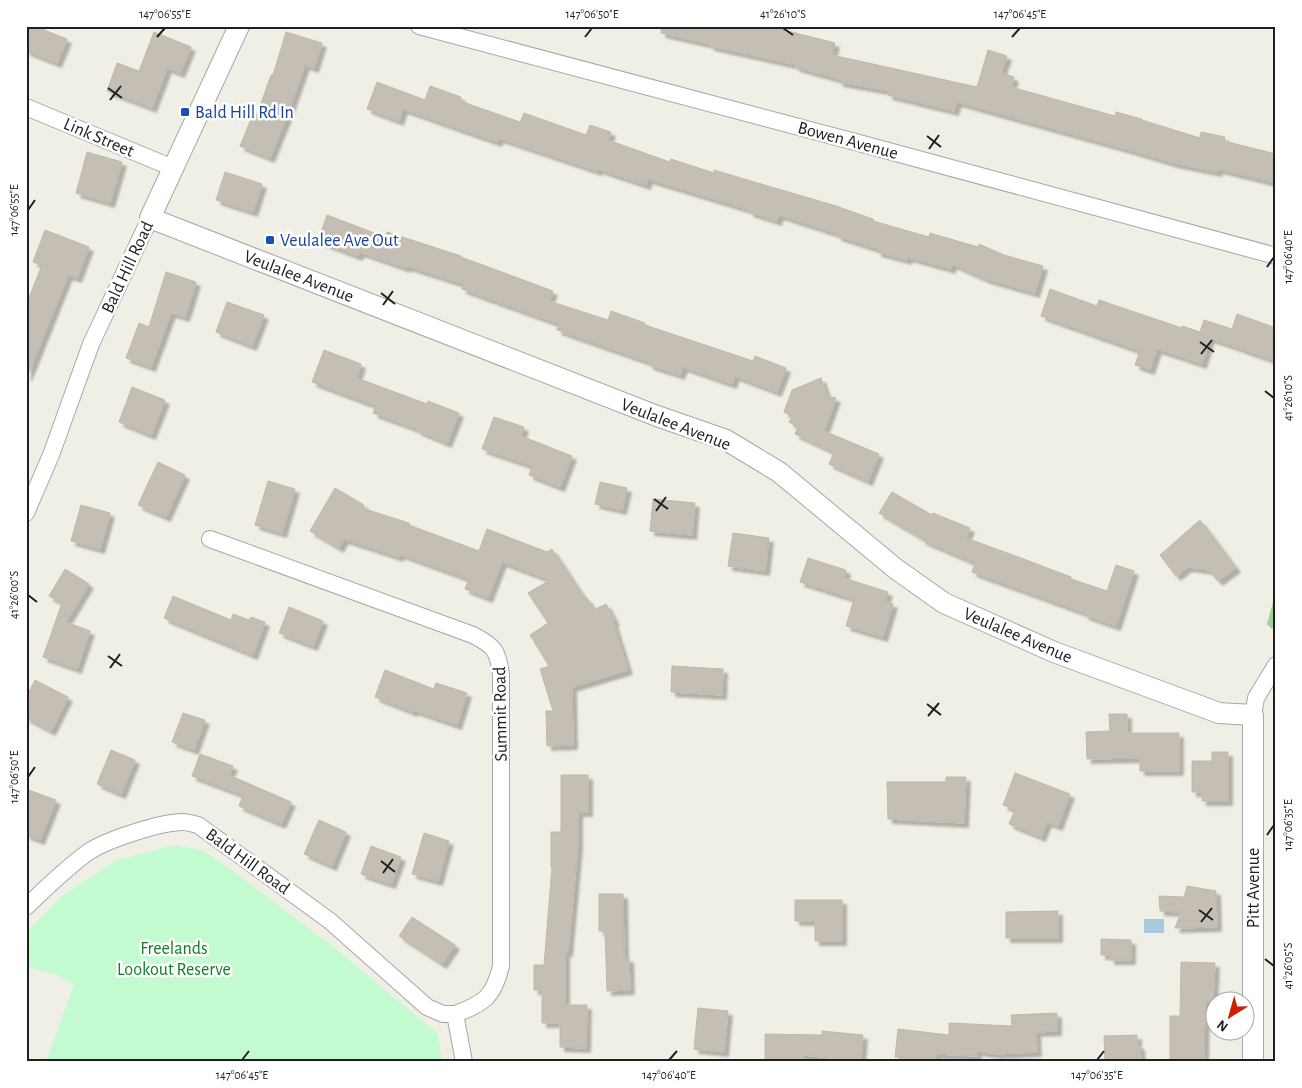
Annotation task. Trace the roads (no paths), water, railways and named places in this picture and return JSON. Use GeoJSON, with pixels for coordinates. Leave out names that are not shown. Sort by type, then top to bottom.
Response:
{"type":"FeatureCollection","features":[{"type":"Feature","properties":{"kind":"street","name":"Bald Hill Road"},"geometry":{"type":"LineString","coordinates":[[26,513],[51,455],[91,344],[239,26]]}},
{"type":"Feature","properties":{"kind":"street","name":"Bowen Avenue"},"geometry":{"type":"LineString","coordinates":[[419,26],[1276,256]]}},
{"type":"Feature","properties":{"kind":"street","name":"Link Street"},"geometry":{"type":"LineString","coordinates":[[26,107],[173,168]]}},
{"type":"Feature","properties":{"kind":"street","name":"Veulalee Avenue"},"geometry":{"type":"LineString","coordinates":[[150,218],[657,416],[726,440],[779,472],[896,569],[944,603],[1054,652],[1219,713],[1253,714]]}},
{"type":"Feature","properties":{"kind":"street","name":"Summit Road"},"geometry":{"type":"LineString","coordinates":[[210,539],[472,635],[489,644],[499,657],[501,684],[501,966],[497,983],[487,997],[474,1007],[455,1014]]}},
{"type":"Feature","properties":{"kind":"street"},"geometry":{"type":"LineString","coordinates":[[1253,714],[1256,698],[1276,665]]}},
{"type":"Feature","properties":{"kind":"street","name":"Pitt Avenue"},"geometry":{"type":"LineString","coordinates":[[1253,714],[1253,1062]]}},
{"type":"Feature","properties":{"kind":"street","name":"Bald Hill Road"},"geometry":{"type":"LineString","coordinates":[[26,907],[55,878],[89,851],[123,836],[163,825],[182,822],[198,825],[330,921],[426,1007],[443,1014],[455,1014]]}},
{"type":"Feature","properties":{"kind":"street"},"geometry":{"type":"LineString","coordinates":[[455,1014],[464,1062]]}},
{"type":"Feature","properties":{"kind":"water"},"geometry":{"type":"Polygon","coordinates":[[[1144,919],[1164,919],[1164,933],[1144,933],[1144,919]]]}},
{"type":"Feature","properties":{"kind":"place","name":"Bald Hill Rd In"},"geometry":{"type":"Point","coordinates":[185,112]}},
{"type":"Feature","properties":{"kind":"place","name":"Veulalee Ave Out"},"geometry":{"type":"Point","coordinates":[270,240]}},
{"type":"Feature","properties":{"kind":"park label","name":"Freelands Lookout Reserve"},"geometry":{"type":"Point","coordinates":[174,958]}}]}
